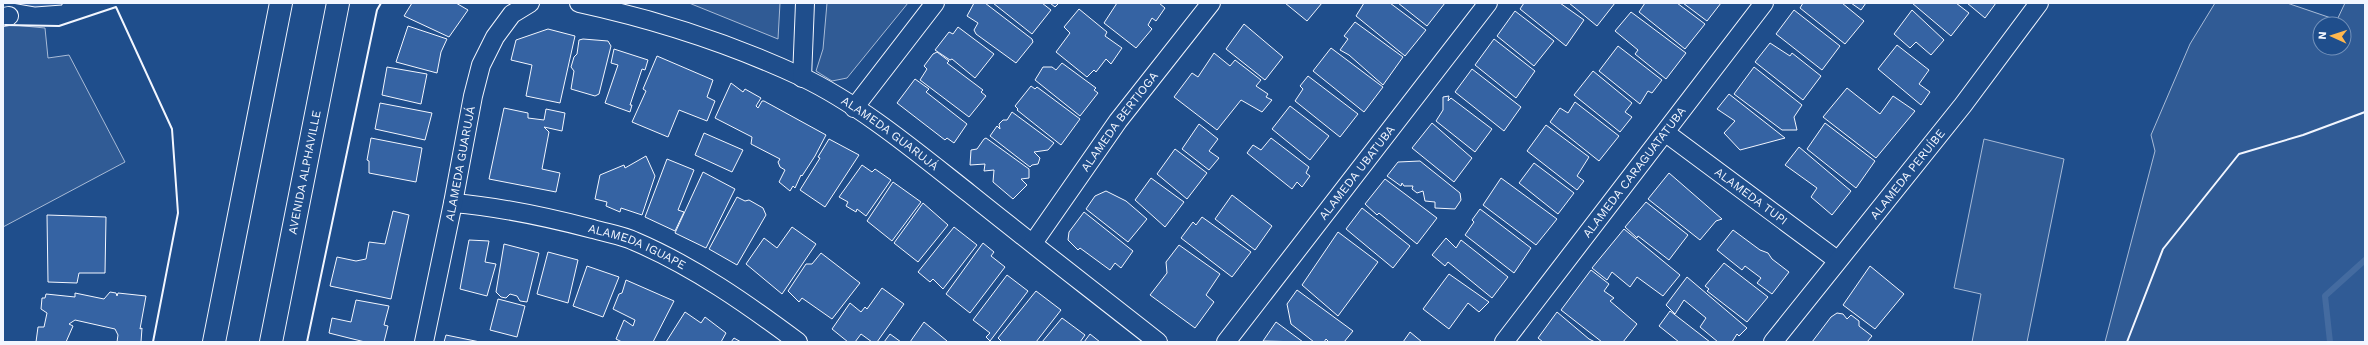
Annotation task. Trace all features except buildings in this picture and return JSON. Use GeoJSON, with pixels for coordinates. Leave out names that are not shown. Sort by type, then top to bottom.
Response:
{"type":"FeatureCollection","features":[{"type":"Feature","properties":{"kind":"main road"},"geometry":{"type":"LineString","coordinates":[[214,342],[281,3]]}},
{"type":"Feature","properties":{"kind":"main road","name":"AVENIDA ALPHAVILLE"},"geometry":{"type":"LineString","coordinates":[[271,342],[338,3]]}},
{"type":"Feature","properties":{"kind":"street","name":"ALAMEDA GUARUJÁ"},"geometry":{"type":"LineString","coordinates":[[424,342],[453,204],[473,96],[481,65],[495,37],[512,14],[530,3]]}},
{"type":"Feature","properties":{"kind":"street","name":"ALAMEDA GUARUJÁ"},"geometry":{"type":"LineString","coordinates":[[579,3],[681,28],[753,54],[802,78],[854,108],[910,146],[1158,342]]}},
{"type":"Feature","properties":{"kind":"street"},"geometry":{"type":"LineString","coordinates":[[802,78],[805,3]]}},
{"type":"Feature","properties":{"kind":"street"},"geometry":{"type":"LineString","coordinates":[[854,108],[935,3]]}},
{"type":"Feature","properties":{"kind":"street","name":"ALAMEDA BERTIOGA"},"geometry":{"type":"LineString","coordinates":[[1033,243],[1118,122],[1211,3]]}},
{"type":"Feature","properties":{"kind":"street","name":"ALAMEDA UBATUBA"},"geometry":{"type":"LineString","coordinates":[[1226,342],[1488,3]]}},
{"type":"Feature","properties":{"kind":"street","name":"ALAMEDA CARAGUATATUBA"},"geometry":{"type":"LineString","coordinates":[[1504,342],[1666,133],[1764,3]]}},
{"type":"Feature","properties":{"kind":"street","name":"ALAMEDA PERUÍBE"},"geometry":{"type":"LineString","coordinates":[[1773,342],[1837,260],[1963,105],[2039,3]]}},
{"type":"Feature","properties":{"kind":"street","name":"ALAMEDA TUPI"},"geometry":{"type":"LineString","coordinates":[[1666,133],[1837,260]]}},
{"type":"Feature","properties":{"kind":"street","name":"ALAMEDA IGUAPE"},"geometry":{"type":"LineString","coordinates":[[453,204],[489,206],[558,220],[633,240],[693,270],[757,312],[798,342]]}},
{"type":"Feature","properties":{"kind":"shaded area"},"geometry":{"type":"Polygon","coordinates":[[[689,3],[780,3],[778,39],[689,3]]]}},
{"type":"Feature","properties":{"kind":"shaded area"},"geometry":{"type":"Polygon","coordinates":[[[827,3],[908,3],[847,78],[832,81],[816,71],[823,49],[827,3]]]}},
{"type":"Feature","properties":{"kind":"shaded area"},"geometry":{"type":"Polygon","coordinates":[[[2215,3],[2287,3],[2325,16],[2312,16],[2312,56],[2352,56],[2352,16],[2339,16],[2345,3],[2365,3],[2365,342],[2105,342],[2155,151],[2151,135],[2190,44],[2215,3]]]}},
{"type":"Feature","properties":{"kind":"shaded area"},"geometry":{"type":"Polygon","coordinates":[[[3,24],[45,28],[48,58],[69,55],[125,162],[3,227],[3,24]]]}},
{"type":"Feature","properties":{"kind":"shaded area"},"geometry":{"type":"Polygon","coordinates":[[[1984,139],[2064,159],[2027,342],[1972,342],[1981,294],[1954,288],[1984,139]]]}},
{"type":"Feature","properties":{"kind":"waterway"},"geometry":{"type":"LineString","coordinates":[[2330,342],[2325,296],[2365,260]]}},
{"type":"Feature","properties":{"kind":"wall"},"geometry":{"type":"LineString","coordinates":[[307,342],[377,10],[381,3]]}},
{"type":"Feature","properties":{"kind":"wall"},"geometry":{"type":"LineString","coordinates":[[5,25],[59,26],[116,7],[172,129],[178,213],[153,342]]}},
{"type":"Feature","properties":{"kind":"wall"},"geometry":{"type":"LineString","coordinates":[[2127,342],[2163,249],[2239,154],[2303,135],[2365,112]]}}]}
